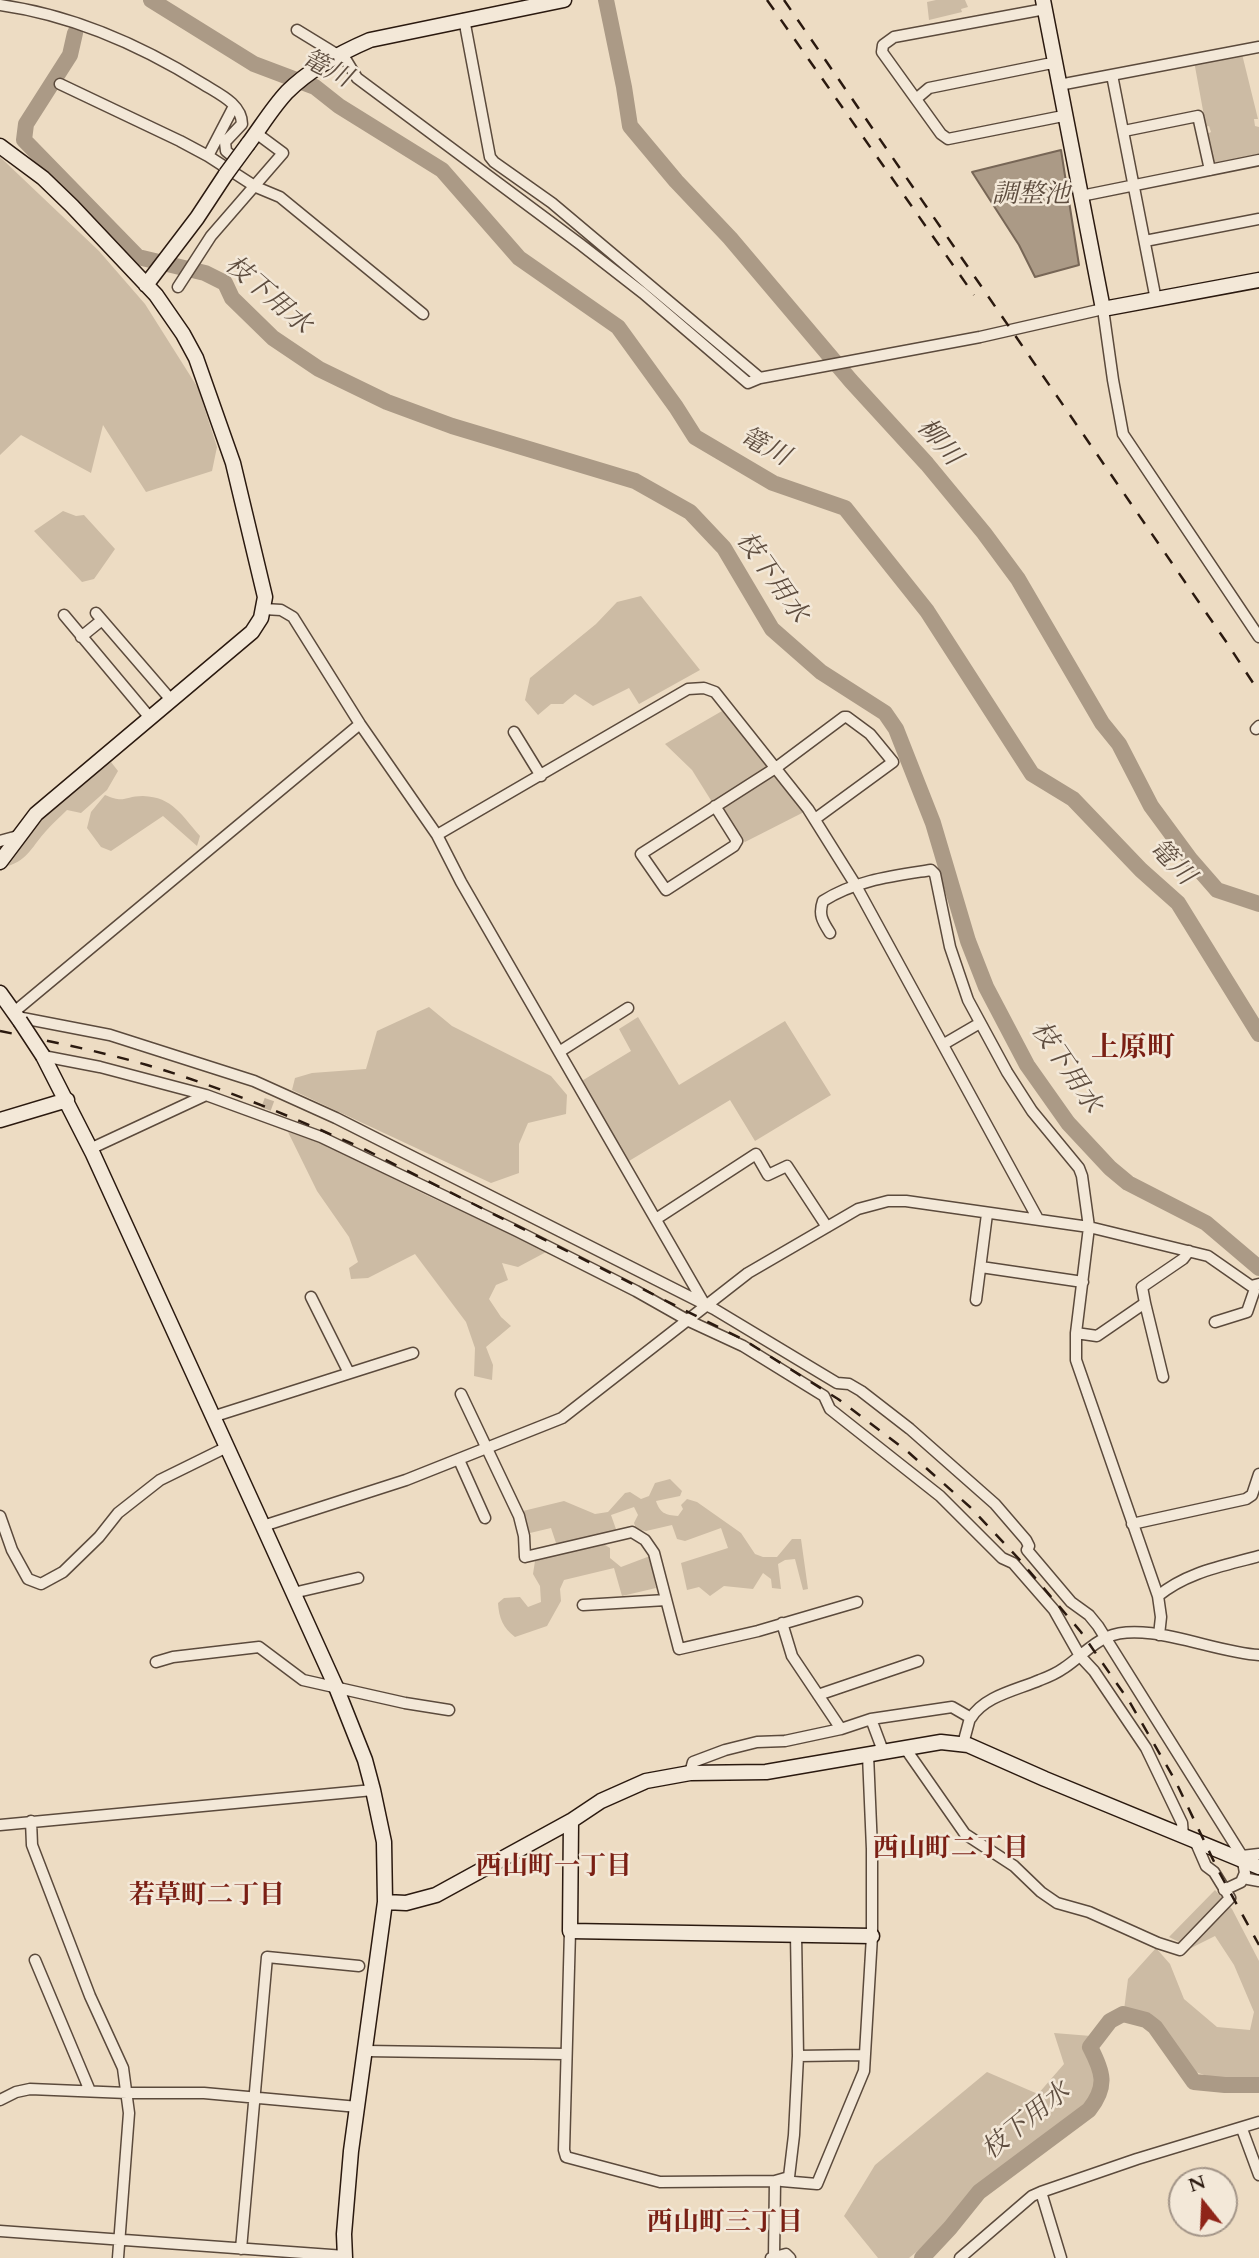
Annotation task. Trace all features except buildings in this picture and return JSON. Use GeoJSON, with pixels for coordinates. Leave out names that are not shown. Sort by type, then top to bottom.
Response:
{"type":"FeatureCollection","features":[{"type":"Feature","properties":{"kind":"street"},"geometry":{"type":"LineString","coordinates":[[150,279],[289,91],[335,57],[370,40],[564,0]]}},
{"type":"Feature","properties":{"kind":"street"},"geometry":{"type":"LineString","coordinates":[[0,5],[44,14],[119,40],[179,69],[234,106],[240,113],[242,124],[227,138],[225,147],[237,160]]}},
{"type":"Feature","properties":{"kind":"street"},"geometry":{"type":"LineString","coordinates":[[1066,117],[948,139],[941,134],[882,52],[883,45],[894,37],[1044,5],[1059,85],[1066,117],[1103,309],[1123,434],[1259,637]]}},
{"type":"Feature","properties":{"kind":"street"},"geometry":{"type":"LineString","coordinates":[[464,19],[490,157],[494,162],[561,210],[760,378]]}},
{"type":"Feature","properties":{"kind":"street"},"geometry":{"type":"LineString","coordinates":[[296,30],[335,57],[346,60],[357,78],[643,293],[748,383],[760,378],[980,337],[1103,309],[1259,280]]}},
{"type":"Feature","properties":{"kind":"street"},"geometry":{"type":"LineString","coordinates":[[1059,85],[1259,47]]}},
{"type":"Feature","properties":{"kind":"street"},"geometry":{"type":"LineString","coordinates":[[916,99],[929,88],[1055,64]]}},
{"type":"Feature","properties":{"kind":"street"},"geometry":{"type":"LineString","coordinates":[[1112,75],[1156,300]]}},
{"type":"Feature","properties":{"kind":"street"},"geometry":{"type":"LineString","coordinates":[[61,84],[208,156],[256,187],[279,197],[423,314]]}},
{"type":"Feature","properties":{"kind":"street"},"geometry":{"type":"LineString","coordinates":[[208,156],[234,106]]}},
{"type":"Feature","properties":{"kind":"street"},"geometry":{"type":"LineString","coordinates":[[1124,131],[1198,116],[1210,170]]}},
{"type":"Feature","properties":{"kind":"street"},"geometry":{"type":"LineString","coordinates":[[178,287],[211,236],[283,153],[256,133]]}},
{"type":"Feature","properties":{"kind":"street"},"geometry":{"type":"LineString","coordinates":[[0,146],[43,178],[150,279],[183,334],[216,411],[242,494],[245,517],[264,590],[264,609],[247,638],[36,814],[0,862]]}},
{"type":"Feature","properties":{"kind":"street"},"geometry":{"type":"LineString","coordinates":[[1081,196],[1259,160]]}},
{"type":"Feature","properties":{"kind":"street"},"geometry":{"type":"LineString","coordinates":[[1145,241],[1259,219]]}},
{"type":"Feature","properties":{"kind":"street"},"geometry":{"type":"LineString","coordinates":[[264,609],[281,610],[293,617],[360,724],[437,835],[705,1305]]}},
{"type":"Feature","properties":{"kind":"street"},"geometry":{"type":"LineString","coordinates":[[64,615],[150,719]]}},
{"type":"Feature","properties":{"kind":"street"},"geometry":{"type":"LineString","coordinates":[[81,637],[99,616],[172,701]]}},
{"type":"Feature","properties":{"kind":"street"},"geometry":{"type":"LineString","coordinates":[[437,835],[688,689],[715,692],[777,767],[815,820],[855,884],[1038,1219]]}},
{"type":"Feature","properties":{"kind":"street"},"geometry":{"type":"LineString","coordinates":[[715,806],[737,841],[734,846],[666,890],[641,854],[715,806],[777,767],[847,717],[870,734],[893,762],[815,820]]}},
{"type":"Feature","properties":{"kind":"street"},"geometry":{"type":"LineString","coordinates":[[17,1017],[360,724]]}},
{"type":"Feature","properties":{"kind":"street"},"geometry":{"type":"LineString","coordinates":[[514,732],[541,776]]}},
{"type":"Feature","properties":{"kind":"street"},"geometry":{"type":"LineString","coordinates":[[0,841],[18,836]]}},
{"type":"Feature","properties":{"kind":"street"},"geometry":{"type":"LineString","coordinates":[[830,933],[821,917],[823,901],[855,884],[931,870],[935,874],[953,956],[979,1023],[1032,1111],[1081,1172],[1089,1227],[1076,1333],[1077,1362],[1158,1596],[1161,1617],[1159,1635]]}},
{"type":"Feature","properties":{"kind":"street"},"geometry":{"type":"LineString","coordinates":[[0,993],[43,1056],[67,1100],[336,1687],[365,1760],[373,1790],[384,1842],[385,1902],[347,2190],[345,2257],[239,2252],[0,2231]]}},
{"type":"Feature","properties":{"kind":"street"},"geometry":{"type":"LineString","coordinates":[[559,1052],[628,1008]]}},
{"type":"Feature","properties":{"kind":"street"},"geometry":{"type":"LineString","coordinates":[[17,1017],[110,1035],[254,1081],[268,1103],[321,1138],[636,1291],[689,1321],[743,1346],[824,1396],[830,1409],[940,1496],[1002,1558],[1013,1563],[1054,1610],[1080,1656],[1094,1671],[1146,1748],[1190,1840],[1230,1898],[1180,1950],[1089,1912],[1056,1903],[1014,1866],[965,1834],[905,1748]]}},
{"type":"Feature","properties":{"kind":"street"},"geometry":{"type":"LineString","coordinates":[[944,1044],[979,1023]]}},
{"type":"Feature","properties":{"kind":"street"},"geometry":{"type":"LineString","coordinates":[[43,1056],[206,1095],[268,1103],[336,1118],[705,1305],[837,1383],[849,1384],[861,1391],[910,1429],[995,1504],[1027,1540],[1027,1550],[1071,1602],[1089,1615],[1243,1864],[1248,1879],[1259,1881]]}},
{"type":"Feature","properties":{"kind":"street"},"geometry":{"type":"LineString","coordinates":[[90,1149],[206,1095]]}},
{"type":"Feature","properties":{"kind":"street"},"geometry":{"type":"LineString","coordinates":[[0,1121],[67,1100]]}},
{"type":"Feature","properties":{"kind":"street"},"geometry":{"type":"LineString","coordinates":[[656,1219],[756,1154],[768,1175],[787,1166],[827,1227]]}},
{"type":"Feature","properties":{"kind":"street"},"geometry":{"type":"LineString","coordinates":[[263,1526],[459,1460],[535,1430],[571,1412],[748,1273],[858,1209],[888,1200],[930,1203],[987,1214],[1089,1227],[1208,1256],[1251,1286],[1258,1285]]}},
{"type":"Feature","properties":{"kind":"street"},"geometry":{"type":"LineString","coordinates":[[976,1300],[987,1214]]}},
{"type":"Feature","properties":{"kind":"street"},"geometry":{"type":"LineString","coordinates":[[1163,1377],[1142,1287],[1183,1259],[1189,1251]]}},
{"type":"Feature","properties":{"kind":"street"},"geometry":{"type":"LineString","coordinates":[[981,1267],[1083,1282]]}},
{"type":"Feature","properties":{"kind":"street"},"geometry":{"type":"LineString","coordinates":[[1215,1322],[1247,1312],[1258,1285]]}},
{"type":"Feature","properties":{"kind":"street"},"geometry":{"type":"LineString","coordinates":[[311,1297],[349,1373]]}},
{"type":"Feature","properties":{"kind":"street"},"geometry":{"type":"LineString","coordinates":[[1076,1333],[1097,1336],[1145,1303]]}},
{"type":"Feature","properties":{"kind":"street"},"geometry":{"type":"LineString","coordinates":[[212,1418],[413,1353]]}},
{"type":"Feature","properties":{"kind":"street"},"geometry":{"type":"LineString","coordinates":[[461,1394],[519,1516],[524,1536],[525,1558],[632,1532],[645,1540],[654,1553],[679,1649],[857,1602]]}},
{"type":"Feature","properties":{"kind":"street"},"geometry":{"type":"LineString","coordinates":[[0,1516],[12,1550],[28,1579],[41,1584],[63,1572],[99,1537],[118,1513],[160,1480],[227,1447]]}},
{"type":"Feature","properties":{"kind":"street"},"geometry":{"type":"LineString","coordinates":[[459,1460],[485,1518]]}},
{"type":"Feature","properties":{"kind":"street"},"geometry":{"type":"LineString","coordinates":[[1132,1524],[1246,1499],[1252,1495],[1259,1474]]}},
{"type":"Feature","properties":{"kind":"street"},"geometry":{"type":"LineString","coordinates":[[1158,1596],[1171,1585],[1192,1574],[1259,1556]]}},
{"type":"Feature","properties":{"kind":"street"},"geometry":{"type":"LineString","coordinates":[[293,1593],[358,1578]]}},
{"type":"Feature","properties":{"kind":"street"},"geometry":{"type":"LineString","coordinates":[[583,1605],[666,1600]]}},
{"type":"Feature","properties":{"kind":"street"},"geometry":{"type":"LineString","coordinates":[[782,1623],[792,1656],[841,1729]]}},
{"type":"Feature","properties":{"kind":"street"},"geometry":{"type":"LineString","coordinates":[[963,1744],[970,1718],[987,1702],[1061,1671],[1105,1637],[1140,1631],[1220,1651],[1259,1655]]}},
{"type":"Feature","properties":{"kind":"street"},"geometry":{"type":"LineString","coordinates":[[156,1661],[259,1647],[303,1680],[449,1710]]}},
{"type":"Feature","properties":{"kind":"street"},"geometry":{"type":"LineString","coordinates":[[818,1695],[918,1661]]}},
{"type":"Feature","properties":{"kind":"street"},"geometry":{"type":"LineString","coordinates":[[690,1773],[692,1762],[725,1750],[757,1742],[785,1741],[841,1729],[871,1719],[952,1707],[970,1718]]}},
{"type":"Feature","properties":{"kind":"street"},"geometry":{"type":"LineString","coordinates":[[871,1719],[883,1751]]}},
{"type":"Feature","properties":{"kind":"street"},"geometry":{"type":"LineString","coordinates":[[385,1902],[406,1903],[436,1895],[571,1821],[601,1801],[646,1781],[690,1773],[766,1772],[941,1742],[963,1744],[1243,1864],[1259,1867]]}},
{"type":"Feature","properties":{"kind":"street"},"geometry":{"type":"LineString","coordinates":[[571,1821],[565,2054],[566,2157],[660,2182],[778,2181],[817,2184],[863,2071],[872,1936],[868,1755]]}},
{"type":"Feature","properties":{"kind":"street"},"geometry":{"type":"LineString","coordinates":[[0,1825],[373,1790]]}},
{"type":"Feature","properties":{"kind":"street"},"geometry":{"type":"LineString","coordinates":[[31,1821],[32,1845],[90,1996],[123,2068],[129,2113],[118,2258]]}},
{"type":"Feature","properties":{"kind":"street"},"geometry":{"type":"LineString","coordinates":[[1243,1864],[1259,1854]]}},
{"type":"Feature","properties":{"kind":"street"},"geometry":{"type":"LineString","coordinates":[[1224,1890],[1241,1882],[1243,1864]]}},
{"type":"Feature","properties":{"kind":"street"},"geometry":{"type":"LineString","coordinates":[[570,1931],[872,1936]]}},
{"type":"Feature","properties":{"kind":"street"},"geometry":{"type":"LineString","coordinates":[[778,2181],[789,2177],[791,2173],[798,2056],[796,1934]]}},
{"type":"Feature","properties":{"kind":"street"},"geometry":{"type":"LineString","coordinates":[[239,2252],[267,1957],[359,1966]]}},
{"type":"Feature","properties":{"kind":"street"},"geometry":{"type":"LineString","coordinates":[[35,1961],[90,2091]]}},
{"type":"Feature","properties":{"kind":"street"},"geometry":{"type":"LineString","coordinates":[[366,2051],[565,2054]]}},
{"type":"Feature","properties":{"kind":"street"},"geometry":{"type":"LineString","coordinates":[[798,2056],[864,2055]]}},
{"type":"Feature","properties":{"kind":"street"},"geometry":{"type":"LineString","coordinates":[[0,2100],[30,2089],[204,2093],[358,2107]]}},
{"type":"Feature","properties":{"kind":"street"},"geometry":{"type":"LineString","coordinates":[[960,2258],[1032,2196],[1137,2159],[1259,2122]]}},
{"type":"Feature","properties":{"kind":"street"},"geometry":{"type":"LineString","coordinates":[[1242,2129],[1259,2175]]}},
{"type":"Feature","properties":{"kind":"street"},"geometry":{"type":"LineString","coordinates":[[778,2181],[773,2257],[786,2254],[790,2258]]}},
{"type":"Feature","properties":{"kind":"street"},"geometry":{"type":"LineString","coordinates":[[1041,2192],[1061,2258]]}},
{"type":"Feature","properties":{"kind":"shaded area"},"geometry":{"type":"Polygon","coordinates":[[[965,0],[968,7],[961,9],[962,12],[929,20],[927,2],[965,0]]]}},
{"type":"Feature","properties":{"kind":"shaded area"},"geometry":{"type":"Polygon","coordinates":[[[1242,54],[1258,119],[1254,119],[1255,126],[1259,127],[1259,156],[1216,166],[1212,162],[1207,134],[1211,132],[1209,126],[1206,127],[1194,61],[1242,54]]]}},
{"type":"Feature","properties":{"kind":"shaded area"},"geometry":{"type":"Polygon","coordinates":[[[0,157],[99,251],[145,304],[198,388],[217,447],[212,471],[146,492],[103,425],[91,473],[21,435],[0,455],[0,157]]]}},
{"type":"Feature","properties":{"kind":"shaded area"},"geometry":{"type":"Polygon","coordinates":[[[63,511],[76,516],[84,515],[115,549],[94,579],[82,582],[34,531],[63,511]]]}},
{"type":"Feature","properties":{"kind":"shaded area"},"geometry":{"type":"Polygon","coordinates":[[[641,596],[700,670],[639,704],[629,688],[593,706],[575,694],[563,704],[551,704],[538,715],[525,700],[530,678],[596,624],[617,602],[641,596]]]}},
{"type":"Feature","properties":{"kind":"shaded area"},"geometry":{"type":"Polygon","coordinates":[[[722,711],[804,812],[745,842],[732,834],[692,770],[665,744],[722,711]]]}},
{"type":"Feature","properties":{"kind":"shaded area"},"geometry":{"type":"Polygon","coordinates":[[[111,762],[118,771],[107,790],[81,813],[67,810],[25,856],[8,866],[40,821],[111,762]]]}},
{"type":"Feature","properties":{"kind":"shaded area"},"geometry":{"type":"Polygon","coordinates":[[[105,795],[121,799],[143,796],[162,800],[182,815],[200,836],[197,846],[163,816],[111,851],[101,847],[87,828],[91,812],[105,795]]]}},
{"type":"Feature","properties":{"kind":"shaded area"},"geometry":{"type":"Polygon","coordinates":[[[429,1007],[452,1026],[551,1076],[567,1095],[566,1114],[528,1123],[519,1144],[519,1173],[491,1183],[292,1090],[295,1078],[312,1073],[366,1069],[377,1031],[429,1007]]]}},
{"type":"Feature","properties":{"kind":"shaded area"},"geometry":{"type":"Polygon","coordinates":[[[638,1017],[679,1085],[785,1021],[831,1095],[755,1141],[730,1100],[629,1161],[580,1082],[631,1051],[619,1029],[638,1017]]]}},
{"type":"Feature","properties":{"kind":"shaded area"},"geometry":{"type":"Polygon","coordinates":[[[288,1132],[324,1144],[548,1251],[518,1267],[502,1263],[508,1280],[496,1285],[489,1299],[511,1326],[486,1347],[493,1365],[492,1380],[474,1376],[475,1348],[466,1322],[415,1254],[368,1278],[351,1279],[349,1268],[358,1262],[349,1237],[317,1191],[288,1132]]]}},
{"type":"Feature","properties":{"kind":"shaded area"},"geometry":{"type":"Polygon","coordinates":[[[670,1479],[682,1491],[680,1496],[656,1501],[661,1511],[666,1514],[678,1516],[683,1509],[681,1505],[687,1499],[697,1502],[741,1533],[755,1554],[763,1557],[777,1557],[792,1539],[801,1539],[808,1589],[803,1590],[795,1559],[778,1564],[781,1589],[772,1588],[771,1579],[763,1573],[753,1589],[724,1586],[710,1596],[699,1587],[687,1590],[681,1563],[728,1548],[721,1528],[685,1541],[677,1539],[672,1525],[646,1531],[636,1529],[634,1523],[638,1515],[634,1507],[611,1515],[617,1532],[557,1546],[551,1528],[530,1533],[526,1530],[523,1511],[564,1501],[595,1514],[608,1512],[625,1493],[630,1492],[641,1499],[649,1496],[655,1483],[670,1479]]]}},
{"type":"Feature","properties":{"kind":"shaded area"},"geometry":{"type":"Polygon","coordinates":[[[600,1542],[610,1548],[610,1558],[621,1567],[650,1556],[656,1588],[622,1596],[614,1568],[564,1580],[560,1589],[561,1601],[547,1626],[515,1637],[507,1630],[499,1613],[498,1603],[504,1598],[520,1597],[528,1607],[541,1602],[540,1586],[533,1574],[535,1561],[600,1542]]]}},
{"type":"Feature","properties":{"kind":"shaded area"},"geometry":{"type":"Polygon","coordinates":[[[1215,1890],[1232,1909],[1259,1961],[1259,2082],[1224,2082],[1193,2071],[1150,2013],[1124,2010],[1128,1979],[1156,1948],[1170,1964],[1184,1999],[1217,2027],[1250,2030],[1254,2012],[1234,1965],[1215,1936],[1191,1948],[1169,1937],[1215,1890]]]}},
{"type":"Feature","properties":{"kind":"shaded area"},"geometry":{"type":"Polygon","coordinates":[[[1054,2033],[1091,2036],[1103,2083],[1069,2130],[909,2258],[878,2258],[844,2216],[875,2165],[987,2072],[1038,2094],[1064,2064],[1054,2033]]]}},
{"type":"Feature","properties":{"kind":"water","name":"調整池"},"geometry":{"type":"Polygon","coordinates":[[[1061,150],[1079,265],[1035,277],[1019,245],[972,172],[1061,150]]]}},
{"type":"Feature","properties":{"kind":"waterway","name":"篭川"},"geometry":{"type":"LineString","coordinates":[[151,0],[254,64],[315,87],[339,106],[442,170],[519,258],[618,327],[695,437],[773,483],[845,508],[927,611],[1032,774],[1073,799],[1141,870],[1178,903],[1259,1034]]}},
{"type":"Feature","properties":{"kind":"waterway","name":"柳川"},"geometry":{"type":"LineString","coordinates":[[606,0],[630,126],[676,181],[730,238],[851,381],[927,464],[984,533],[1018,579],[1102,723],[1119,744],[1151,806],[1190,859],[1217,890],[1259,904]]}},
{"type":"Feature","properties":{"kind":"waterway","name":"枝下用水"},"geometry":{"type":"LineString","coordinates":[[75,33],[70,55],[26,124],[24,140],[138,257],[205,273],[225,283],[232,298],[273,338],[319,369],[387,402],[452,426],[635,481],[690,512],[724,548],[772,629],[821,672],[885,713],[896,729],[933,823],[968,941],[986,987],[1027,1065],[1068,1123],[1110,1168],[1128,1183],[1206,1223],[1259,1268]]}},
{"type":"Feature","properties":{"kind":"waterway","name":"枝下用水"},"geometry":{"type":"LineString","coordinates":[[922,2258],[979,2192],[1089,2110],[1099,2094],[1102,2079],[1090,2047],[1110,2021],[1123,2014],[1146,2020],[1155,2027],[1194,2082],[1259,2085]]}},
{"type":"Feature","properties":{"kind":"tunnel"},"geometry":{"type":"LineString","coordinates":[[266,1109],[270,1098]]}},
{"type":"Feature","properties":{"kind":"railway"},"geometry":{"type":"LineString","coordinates":[[767,0],[974,295]]}},
{"type":"Feature","properties":{"kind":"railway"},"geometry":{"type":"LineString","coordinates":[[784,0],[1259,692]]}},
{"type":"Feature","properties":{"kind":"railway"},"geometry":{"type":"LineString","coordinates":[[0,1031],[147,1065],[256,1103],[336,1136],[744,1340],[838,1399],[907,1451],[970,1507],[1019,1559],[1081,1632],[1129,1701],[1175,1780],[1218,1870],[1259,1945]]}},
{"type":"Feature","properties":{"kind":"district","name":"上原町"},"geometry":{"type":"Point","coordinates":[1133,1050]}},
{"type":"Feature","properties":{"kind":"district","name":"西山町二丁目"},"geometry":{"type":"Point","coordinates":[951,1850]}},
{"type":"Feature","properties":{"kind":"district","name":"西山町一丁目"},"geometry":{"type":"Point","coordinates":[554,1868]}},
{"type":"Feature","properties":{"kind":"district","name":"若草町二丁目"},"geometry":{"type":"Point","coordinates":[207,1897]}},
{"type":"Feature","properties":{"kind":"district","name":"西山町三丁目"},"geometry":{"type":"Point","coordinates":[725,2224]}}]}
